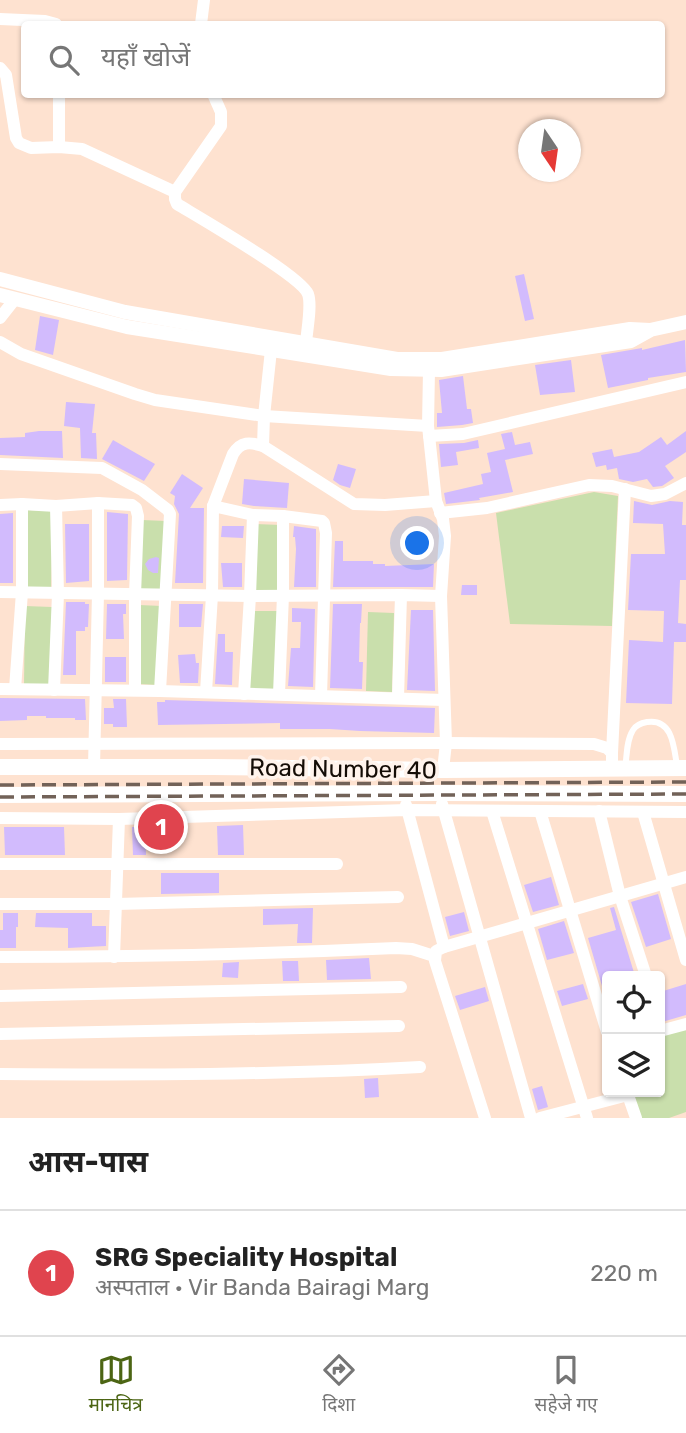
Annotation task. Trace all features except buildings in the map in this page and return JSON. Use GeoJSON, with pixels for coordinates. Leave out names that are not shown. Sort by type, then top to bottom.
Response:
{"type":"FeatureCollection","features":[{"type":"Feature","properties":{"kind":"main road","name":"Road Number 40"},"geometry":{"type":"LineString","coordinates":[[0,767],[443,770],[617,763],[681,768]]}},
{"type":"Feature","properties":{"kind":"main road"},"geometry":{"type":"LineString","coordinates":[[0,795],[405,802],[440,793],[686,794]]}},
{"type":"Feature","properties":{"kind":"street"},"geometry":{"type":"LineString","coordinates":[[201,21],[204,0]]}},
{"type":"Feature","properties":{"kind":"street"},"geometry":{"type":"LineString","coordinates":[[0,19],[45,21]]}},
{"type":"Feature","properties":{"kind":"street"},"geometry":{"type":"LineString","coordinates":[[0,68],[6,75],[19,143],[31,148],[76,147],[89,151],[175,192]]}},
{"type":"Feature","properties":{"kind":"street"},"geometry":{"type":"LineString","coordinates":[[59,98],[59,147]]}},
{"type":"Feature","properties":{"kind":"street"},"geometry":{"type":"LineString","coordinates":[[214,98],[221,111],[221,126],[175,192],[175,199],[177,204],[300,282],[307,290],[309,298],[306,343]]}},
{"type":"Feature","properties":{"kind":"street"},"geometry":{"type":"LineString","coordinates":[[0,279],[125,312],[397,359],[442,359],[630,329],[650,330],[686,323]]}},
{"type":"Feature","properties":{"kind":"street"},"geometry":{"type":"LineString","coordinates":[[0,295],[127,327],[391,369],[441,370],[631,341],[650,330]]}},
{"type":"Feature","properties":{"kind":"street"},"geometry":{"type":"LineString","coordinates":[[0,318],[15,299]]}},
{"type":"Feature","properties":{"kind":"street"},"geometry":{"type":"LineString","coordinates":[[0,342],[21,354],[135,394],[176,403],[264,416],[463,434],[686,382]]}},
{"type":"Feature","properties":{"kind":"street"},"geometry":{"type":"LineString","coordinates":[[263,446],[271,350]]}},
{"type":"Feature","properties":{"kind":"street"},"geometry":{"type":"LineString","coordinates":[[429,370],[429,431],[438,507],[445,536],[441,596],[446,743],[443,770]]}},
{"type":"Feature","properties":{"kind":"street"},"geometry":{"type":"LineString","coordinates":[[206,692],[212,594],[213,506],[236,449],[245,443],[263,446],[354,504],[487,508],[589,485],[612,486],[651,496],[665,494],[686,483]]}},
{"type":"Feature","properties":{"kind":"street"},"geometry":{"type":"LineString","coordinates":[[0,464],[102,468],[142,490],[166,508],[170,514],[160,691]]}},
{"type":"Feature","properties":{"kind":"street"},"geometry":{"type":"LineString","coordinates":[[617,763],[625,489]]}},
{"type":"Feature","properties":{"kind":"street"},"geometry":{"type":"LineString","coordinates":[[94,767],[98,503]]}},
{"type":"Feature","properties":{"kind":"street"},"geometry":{"type":"LineString","coordinates":[[0,505],[56,506],[98,503],[132,505],[136,508],[135,690]]}},
{"type":"Feature","properties":{"kind":"street"},"geometry":{"type":"LineString","coordinates":[[15,689],[22,592],[22,504]]}},
{"type":"Feature","properties":{"kind":"street"},"geometry":{"type":"LineString","coordinates":[[54,690],[58,594],[56,506]]}},
{"type":"Feature","properties":{"kind":"street"},"geometry":{"type":"LineString","coordinates":[[213,506],[253,516],[283,516],[322,520],[324,523],[325,596],[321,696]]}},
{"type":"Feature","properties":{"kind":"street"},"geometry":{"type":"LineString","coordinates":[[244,694],[253,516]]}},
{"type":"Feature","properties":{"kind":"street"},"geometry":{"type":"LineString","coordinates":[[279,694],[283,516]]}},
{"type":"Feature","properties":{"kind":"street"},"geometry":{"type":"LineString","coordinates":[[0,592],[441,596]]}},
{"type":"Feature","properties":{"kind":"street"},"geometry":{"type":"LineString","coordinates":[[398,698],[401,595]]}},
{"type":"Feature","properties":{"kind":"street"},"geometry":{"type":"LineString","coordinates":[[0,689],[135,690],[444,700]]}},
{"type":"Feature","properties":{"kind":"street"},"geometry":{"type":"LineString","coordinates":[[213,767],[214,743]]}},
{"type":"Feature","properties":{"kind":"street"},"geometry":{"type":"LineString","coordinates":[[0,744],[594,744],[607,748],[617,763]]}},
{"type":"Feature","properties":{"kind":"street"},"geometry":{"type":"LineString","coordinates":[[440,793],[531,1118]]}},
{"type":"Feature","properties":{"kind":"street"},"geometry":{"type":"LineString","coordinates":[[405,802],[439,951],[485,1118]]}},
{"type":"Feature","properties":{"kind":"street"},"geometry":{"type":"LineString","coordinates":[[0,818],[118,819],[405,802],[444,811],[686,812]]}},
{"type":"Feature","properties":{"kind":"street"},"geometry":{"type":"LineString","coordinates":[[492,811],[585,1112]]}},
{"type":"Feature","properties":{"kind":"street"},"geometry":{"type":"LineString","coordinates":[[540,811],[602,1016]]}},
{"type":"Feature","properties":{"kind":"street"},"geometry":{"type":"LineString","coordinates":[[599,811],[620,896],[644,971]]}},
{"type":"Feature","properties":{"kind":"street"},"geometry":{"type":"LineString","coordinates":[[643,811],[686,960]]}},
{"type":"Feature","properties":{"kind":"street"},"geometry":{"type":"LineString","coordinates":[[114,957],[118,819]]}},
{"type":"Feature","properties":{"kind":"street"},"geometry":{"type":"LineString","coordinates":[[0,864],[337,864]]}},
{"type":"Feature","properties":{"kind":"street"},"geometry":{"type":"LineString","coordinates":[[0,957],[274,954],[396,948],[439,951],[686,877]]}},
{"type":"Feature","properties":{"kind":"street"},"geometry":{"type":"LineString","coordinates":[[0,904],[398,897]]}},
{"type":"Feature","properties":{"kind":"street"},"geometry":{"type":"LineString","coordinates":[[0,996],[401,987]]}},
{"type":"Feature","properties":{"kind":"street"},"geometry":{"type":"LineString","coordinates":[[665,1027],[686,1024]]}},
{"type":"Feature","properties":{"kind":"street"},"geometry":{"type":"LineString","coordinates":[[0,1034],[399,1026]]}},
{"type":"Feature","properties":{"kind":"street"},"geometry":{"type":"LineString","coordinates":[[0,1074],[168,1075],[335,1072],[420,1067]]}},
{"type":"Feature","properties":{"kind":"street"},"geometry":{"type":"LineString","coordinates":[[540,1118],[585,1112],[618,1097]]}},
{"type":"Feature","properties":{"kind":"street"},"geometry":{"type":"LineString","coordinates":[[628,1097],[636,1118]]}},
{"type":"Feature","properties":{"kind":"lane"},"geometry":{"type":"LineString","coordinates":[[617,763],[633,730],[637,725],[649,721],[662,724],[670,733],[681,768]]}},
{"type":"Feature","properties":{"kind":"green space"},"geometry":{"type":"Polygon","coordinates":[[[594,492],[618,496],[612,626],[510,624],[496,513],[594,492]]]}},
{"type":"Feature","properties":{"kind":"green space"},"geometry":{"type":"Polygon","coordinates":[[[27,510],[53,511],[51,589],[25,589],[27,510]]]}},
{"type":"Feature","properties":{"kind":"green space"},"geometry":{"type":"Polygon","coordinates":[[[142,520],[166,521],[164,590],[140,589],[142,520]]]}},
{"type":"Feature","properties":{"kind":"green space"},"geometry":{"type":"Polygon","coordinates":[[[255,524],[281,525],[279,594],[253,593],[255,524]]]}},
{"type":"Feature","properties":{"kind":"green space"},"geometry":{"type":"Polygon","coordinates":[[[139,605],[162,606],[157,685],[138,684],[139,605]]]}},
{"type":"Feature","properties":{"kind":"green space"},"geometry":{"type":"Polygon","coordinates":[[[25,606],[52,607],[50,685],[24,685],[25,606]]]}},
{"type":"Feature","properties":{"kind":"green space"},"geometry":{"type":"Polygon","coordinates":[[[251,611],[277,611],[275,690],[249,689],[251,611]]]}},
{"type":"Feature","properties":{"kind":"green space"},"geometry":{"type":"Polygon","coordinates":[[[368,612],[394,613],[392,692],[366,691],[368,612]]]}},
{"type":"Feature","properties":{"kind":"green space"},"geometry":{"type":"Polygon","coordinates":[[[686,1021],[686,1112],[669,1118],[639,1118],[633,1097],[665,1097],[665,1026],[686,1021]]]}},
{"type":"Feature","properties":{"kind":"railway"},"geometry":{"type":"LineString","coordinates":[[0,785],[686,782]]}},
{"type":"Feature","properties":{"kind":"railway"},"geometry":{"type":"LineString","coordinates":[[0,797],[686,794]]}},
{"type":"Feature","properties":{"kind":"place","name":"SRG Speciality Hospital"},"geometry":{"type":"Point","coordinates":[161,827]}}]}
